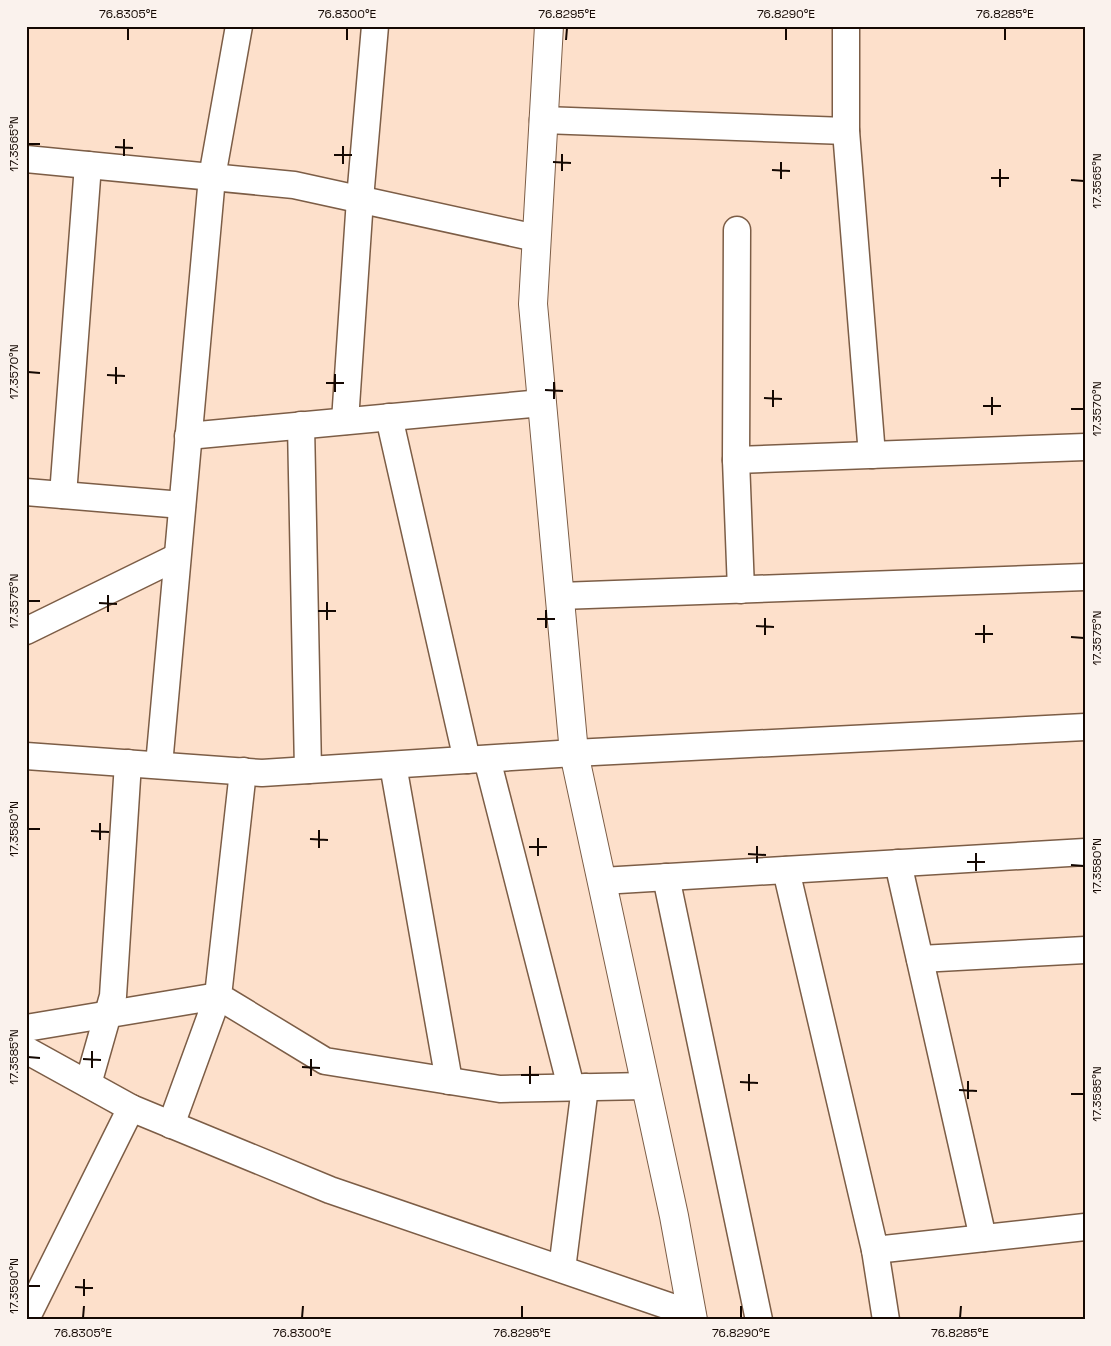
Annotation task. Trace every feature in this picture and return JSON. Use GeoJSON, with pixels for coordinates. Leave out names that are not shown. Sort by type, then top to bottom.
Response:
{"type":"FeatureCollection","features":[{"type":"Feature","properties":{"kind":"street"},"geometry":{"type":"LineString","coordinates":[[158,765],[212,177],[239,26]]}},
{"type":"Feature","properties":{"kind":"street"},"geometry":{"type":"LineString","coordinates":[[345,421],[360,200],[375,26]]}},
{"type":"Feature","properties":{"kind":"street"},"geometry":{"type":"LineString","coordinates":[[549,26],[532,304],[574,753],[674,1216],[693,1317]]}},
{"type":"Feature","properties":{"kind":"street"},"geometry":{"type":"LineString","coordinates":[[846,26],[846,131],[872,455]]}},
{"type":"Feature","properties":{"kind":"street"},"geometry":{"type":"LineString","coordinates":[[543,120],[846,131]]}},
{"type":"Feature","properties":{"kind":"street"},"geometry":{"type":"LineString","coordinates":[[26,159],[294,185],[536,238]]}},
{"type":"Feature","properties":{"kind":"street"},"geometry":{"type":"LineString","coordinates":[[63,495],[88,165]]}},
{"type":"Feature","properties":{"kind":"street"},"geometry":{"type":"LineString","coordinates":[[737,230],[736,460],[741,590]]}},
{"type":"Feature","properties":{"kind":"street"},"geometry":{"type":"LineString","coordinates":[[188,436],[542,403]]}},
{"type":"Feature","properties":{"kind":"street"},"geometry":{"type":"LineString","coordinates":[[389,417],[477,759],[578,1087],[562,1269]]}},
{"type":"Feature","properties":{"kind":"street"},"geometry":{"type":"LineString","coordinates":[[301,425],[308,770]]}},
{"type":"Feature","properties":{"kind":"street"},"geometry":{"type":"LineString","coordinates":[[736,460],[1085,447]]}},
{"type":"Feature","properties":{"kind":"street"},"geometry":{"type":"LineString","coordinates":[[26,492],[182,505]]}},
{"type":"Feature","properties":{"kind":"street"},"geometry":{"type":"LineString","coordinates":[[26,631],[177,557]]}},
{"type":"Feature","properties":{"kind":"street"},"geometry":{"type":"LineString","coordinates":[[560,596],[1085,578]]}},
{"type":"Feature","properties":{"kind":"street"},"geometry":{"type":"LineString","coordinates":[[26,756],[262,773],[574,753],[1085,727]]}},
{"type":"Feature","properties":{"kind":"street"},"geometry":{"type":"LineString","coordinates":[[88,1084],[109,1014],[115,980],[128,763]]}},
{"type":"Feature","properties":{"kind":"street"},"geometry":{"type":"LineString","coordinates":[[393,765],[449,1081]]}},
{"type":"Feature","properties":{"kind":"street"},"geometry":{"type":"LineString","coordinates":[[172,1124],[218,996],[242,771]]}},
{"type":"Feature","properties":{"kind":"street"},"geometry":{"type":"LineString","coordinates":[[602,881],[1085,852]]}},
{"type":"Feature","properties":{"kind":"street"},"geometry":{"type":"LineString","coordinates":[[898,863],[983,1238]]}},
{"type":"Feature","properties":{"kind":"street"},"geometry":{"type":"LineString","coordinates":[[786,870],[875,1250],[886,1320]]}},
{"type":"Feature","properties":{"kind":"street"},"geometry":{"type":"LineString","coordinates":[[666,877],[758,1320]]}},
{"type":"Feature","properties":{"kind":"street"},"geometry":{"type":"LineString","coordinates":[[920,959],[1085,950]]}},
{"type":"Feature","properties":{"kind":"street"},"geometry":{"type":"LineString","coordinates":[[26,1028],[218,996],[325,1061],[500,1089],[646,1086]]}},
{"type":"Feature","properties":{"kind":"street"},"geometry":{"type":"LineString","coordinates":[[26,1050],[131,1108],[330,1190],[562,1269],[693,1317]]}},
{"type":"Feature","properties":{"kind":"street"},"geometry":{"type":"LineString","coordinates":[[26,1319],[131,1108]]}},
{"type":"Feature","properties":{"kind":"street"},"geometry":{"type":"LineString","coordinates":[[875,1250],[1085,1227]]}}]}
